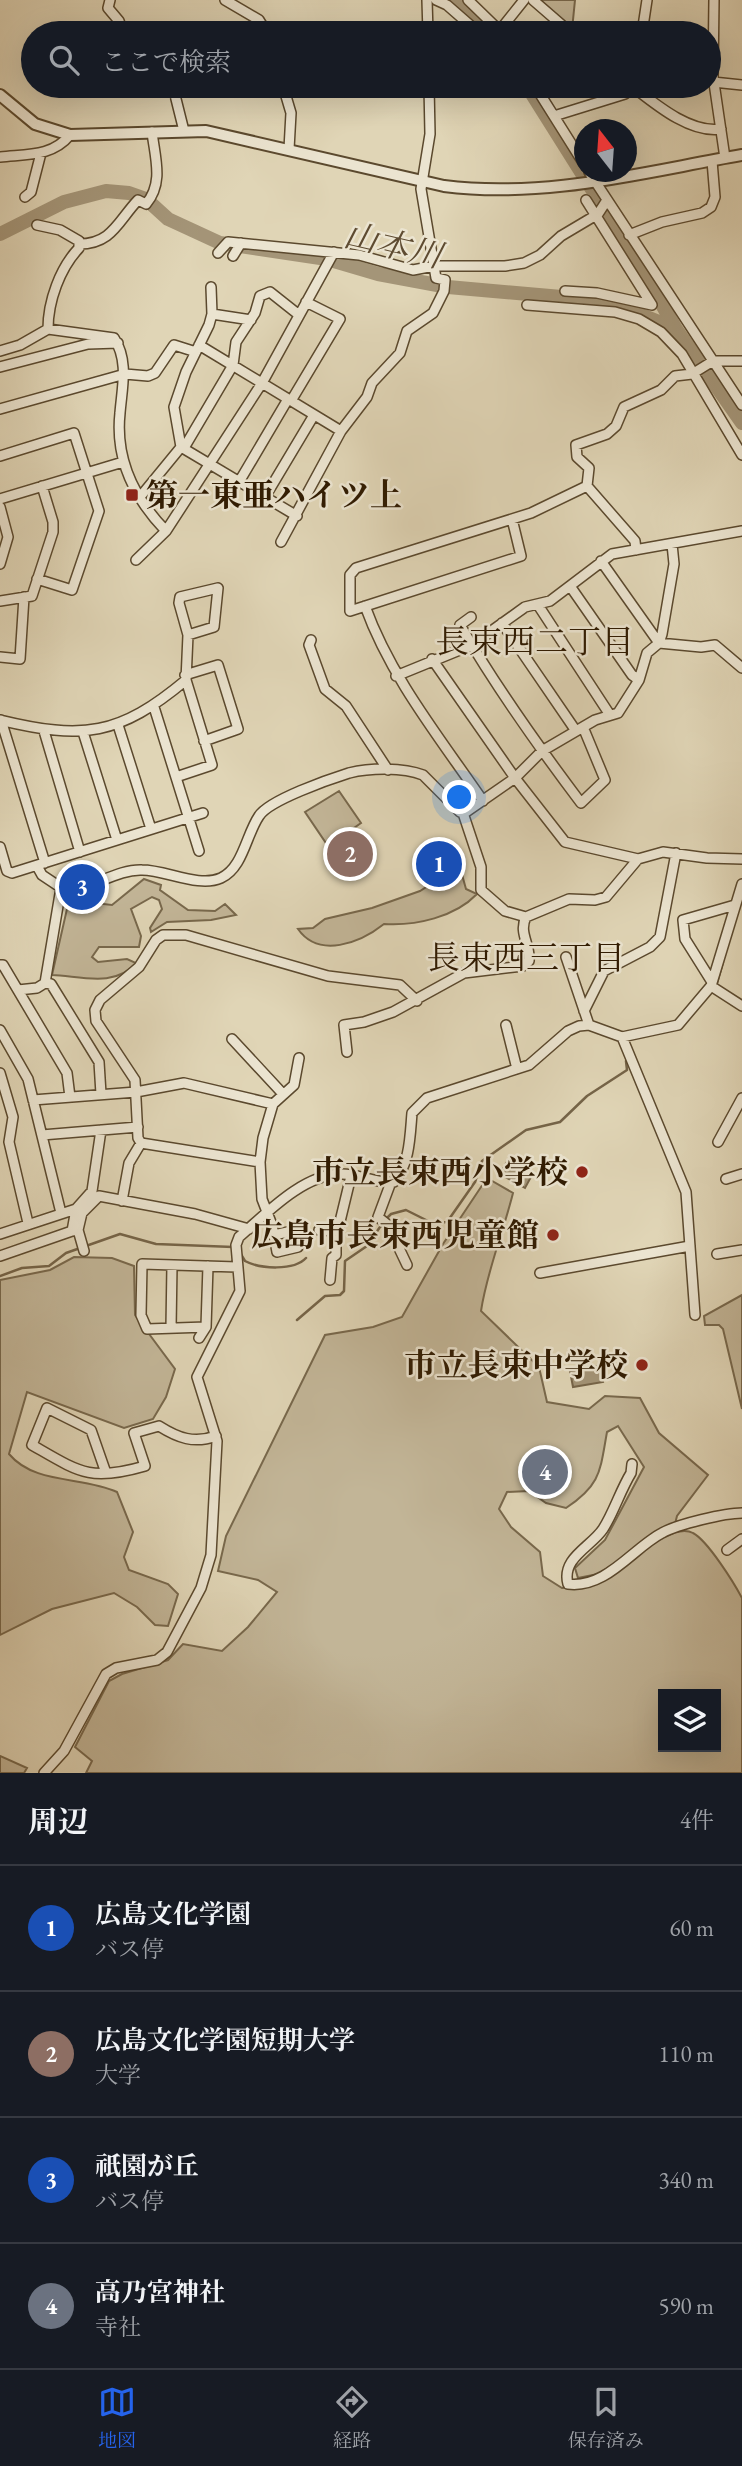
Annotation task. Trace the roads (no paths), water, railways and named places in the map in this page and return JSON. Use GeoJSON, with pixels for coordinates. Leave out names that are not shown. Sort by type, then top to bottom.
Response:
{"type":"FeatureCollection","features":[{"type":"Feature","properties":{"kind":"street"},"geometry":{"type":"LineString","coordinates":[[110,0],[108,8],[119,21]]}},
{"type":"Feature","properties":{"kind":"street"},"geometry":{"type":"LineString","coordinates":[[225,0],[260,21]]}},
{"type":"Feature","properties":{"kind":"street"},"geometry":{"type":"LineString","coordinates":[[427,0],[428,21]]}},
{"type":"Feature","properties":{"kind":"street"},"geometry":{"type":"LineString","coordinates":[[436,0],[447,5],[465,21]]}},
{"type":"Feature","properties":{"kind":"street"},"geometry":{"type":"LineString","coordinates":[[468,0],[490,21]]}},
{"type":"Feature","properties":{"kind":"street"},"geometry":{"type":"LineString","coordinates":[[509,21],[524,0]]}},
{"type":"Feature","properties":{"kind":"street"},"geometry":{"type":"LineString","coordinates":[[533,0],[557,21]]}},
{"type":"Feature","properties":{"kind":"street"},"geometry":{"type":"LineString","coordinates":[[644,21],[647,0]]}},
{"type":"Feature","properties":{"kind":"street"},"geometry":{"type":"LineString","coordinates":[[714,0],[714,21]]}},
{"type":"Feature","properties":{"kind":"street"},"geometry":{"type":"LineString","coordinates":[[721,83],[742,85]]}},
{"type":"Feature","properties":{"kind":"street"},"geometry":{"type":"LineString","coordinates":[[0,95],[35,124],[70,135],[184,131],[233,136],[444,186],[509,192],[585,182]]}},
{"type":"Feature","properties":{"kind":"street"},"geometry":{"type":"LineString","coordinates":[[176,98],[184,131]]}},
{"type":"Feature","properties":{"kind":"street"},"geometry":{"type":"LineString","coordinates":[[287,98],[291,113],[289,149]]}},
{"type":"Feature","properties":{"kind":"street"},"geometry":{"type":"LineString","coordinates":[[281,542],[341,431],[366,397],[372,383],[400,353],[407,331],[433,313],[445,287],[436,278],[422,181],[430,134],[429,98]]}},
{"type":"Feature","properties":{"kind":"street"},"geometry":{"type":"LineString","coordinates":[[543,98],[574,148]]}},
{"type":"Feature","properties":{"kind":"street"},"geometry":{"type":"LineString","coordinates":[[554,116],[612,98]]}},
{"type":"Feature","properties":{"kind":"street"},"geometry":{"type":"LineString","coordinates":[[647,98],[661,109],[701,126],[720,129]]}},
{"type":"Feature","properties":{"kind":"street"},"geometry":{"type":"LineString","coordinates":[[715,98],[725,158]]}},
{"type":"Feature","properties":{"kind":"street"},"geometry":{"type":"LineString","coordinates":[[37,225],[60,230],[79,244],[101,241],[117,229],[138,200],[146,204],[154,196],[158,176],[152,132]]}},
{"type":"Feature","properties":{"kind":"street"},"geometry":{"type":"LineString","coordinates":[[0,158],[41,153],[60,147],[70,135]]}},
{"type":"Feature","properties":{"kind":"street"},"geometry":{"type":"LineString","coordinates":[[25,197],[32,192],[41,153]]}},
{"type":"Feature","properties":{"kind":"street"},"geometry":{"type":"LineString","coordinates":[[637,172],[742,155]]}},
{"type":"Feature","properties":{"kind":"street"},"geometry":{"type":"LineString","coordinates":[[629,235],[662,222],[702,213],[711,207],[715,197],[712,161]]}},
{"type":"Feature","properties":{"kind":"street"},"geometry":{"type":"LineString","coordinates":[[594,182],[742,405]]}},
{"type":"Feature","properties":{"kind":"street"},"geometry":{"type":"LineString","coordinates":[[565,291],[605,294],[652,305],[586,200]]}},
{"type":"Feature","properties":{"kind":"street"},"geometry":{"type":"LineString","coordinates":[[218,253],[228,242],[334,252],[413,270],[434,266],[505,266],[524,262],[597,215],[607,200]]}},
{"type":"Feature","properties":{"kind":"street"},"geometry":{"type":"LineString","coordinates":[[233,256],[241,243]]}},
{"type":"Feature","properties":{"kind":"street"},"geometry":{"type":"LineString","coordinates":[[48,329],[51,304],[62,272],[79,244]]}},
{"type":"Feature","properties":{"kind":"street"},"geometry":{"type":"LineString","coordinates":[[136,560],[166,531],[262,383],[334,252]]}},
{"type":"Feature","properties":{"kind":"street"},"geometry":{"type":"LineString","coordinates":[[211,287],[212,314],[174,407],[183,448],[297,516]]}},
{"type":"Feature","properties":{"kind":"street"},"geometry":{"type":"LineString","coordinates":[[140,497],[183,448],[233,365],[236,342],[251,320],[260,296],[270,292],[299,315]]}},
{"type":"Feature","properties":{"kind":"street"},"geometry":{"type":"LineString","coordinates":[[239,482],[340,319],[306,302]]}},
{"type":"Feature","properties":{"kind":"street"},"geometry":{"type":"LineString","coordinates":[[527,305],[615,312],[639,319],[672,343],[742,454]]}},
{"type":"Feature","properties":{"kind":"street"},"geometry":{"type":"LineString","coordinates":[[212,314],[251,320]]}},
{"type":"Feature","properties":{"kind":"street"},"geometry":{"type":"LineString","coordinates":[[0,351],[20,345],[48,329],[114,338],[118,343],[125,374],[119,415],[123,462],[148,512],[166,531]]}},
{"type":"Feature","properties":{"kind":"street"},"geometry":{"type":"LineString","coordinates":[[0,367],[88,344],[118,343]]}},
{"type":"Feature","properties":{"kind":"street"},"geometry":{"type":"LineString","coordinates":[[0,409],[125,374],[148,376],[155,373],[174,345],[178,344],[198,348],[233,365],[341,431]]}},
{"type":"Feature","properties":{"kind":"street"},"geometry":{"type":"LineString","coordinates":[[636,550],[635,541],[587,486],[589,468],[577,457],[576,445],[607,434],[616,426],[624,407],[661,390],[675,376],[691,374],[713,361],[742,361]]}},
{"type":"Feature","properties":{"kind":"street"},"geometry":{"type":"LineString","coordinates":[[265,497],[314,415]]}},
{"type":"Feature","properties":{"kind":"street"},"geometry":{"type":"LineString","coordinates":[[0,456],[74,433],[98,517],[72,590],[37,579]]}},
{"type":"Feature","properties":{"kind":"street"},"geometry":{"type":"LineString","coordinates":[[0,499],[123,462]]}},
{"type":"Feature","properties":{"kind":"street"},"geometry":{"type":"LineString","coordinates":[[0,601],[32,596],[53,532],[53,522],[42,486]]}},
{"type":"Feature","properties":{"kind":"street"},"geometry":{"type":"LineString","coordinates":[[512,519],[521,556],[350,611],[350,575],[356,568],[531,513],[587,486]]}},
{"type":"Feature","properties":{"kind":"street"},"geometry":{"type":"LineString","coordinates":[[0,507],[8,537],[0,564]]}},
{"type":"Feature","properties":{"kind":"street"},"geometry":{"type":"LineString","coordinates":[[396,676],[432,659],[472,645],[525,607],[550,601],[612,554],[742,531]]}},
{"type":"Feature","properties":{"kind":"street"},"geometry":{"type":"LineString","coordinates":[[463,813],[515,778],[542,751],[580,729],[618,713],[639,680],[647,653],[659,643],[674,564],[672,544]]}},
{"type":"Feature","properties":{"kind":"street"},"geometry":{"type":"LineString","coordinates":[[601,561],[659,643],[701,647],[715,645],[742,668]]}},
{"type":"Feature","properties":{"kind":"street"},"geometry":{"type":"LineString","coordinates":[[570,586],[632,675],[639,680]]}},
{"type":"Feature","properties":{"kind":"street"},"geometry":{"type":"LineString","coordinates":[[176,777],[212,765],[185,677],[187,635],[178,603],[180,597],[218,588],[214,627],[187,635]]}},
{"type":"Feature","properties":{"kind":"street"},"geometry":{"type":"LineString","coordinates":[[0,657],[20,659],[24,597]]}},
{"type":"Feature","properties":{"kind":"street"},"geometry":{"type":"LineString","coordinates":[[538,605],[610,715]]}},
{"type":"Feature","properties":{"kind":"street"},"geometry":{"type":"LineString","coordinates":[[365,606],[376,638],[396,676],[483,801]]}},
{"type":"Feature","properties":{"kind":"street"},"geometry":{"type":"LineString","coordinates":[[471,617],[460,625],[542,751],[581,803],[605,780],[580,729],[502,623]]}},
{"type":"Feature","properties":{"kind":"street"},"geometry":{"type":"LineString","coordinates":[[311,640],[309,645],[325,689],[345,706],[388,769]]}},
{"type":"Feature","properties":{"kind":"street"},"geometry":{"type":"LineString","coordinates":[[432,659],[515,778],[565,842],[638,859],[663,852],[742,859]]}},
{"type":"Feature","properties":{"kind":"street"},"geometry":{"type":"LineString","coordinates":[[204,741],[238,729],[218,665],[185,677],[154,707],[118,725],[83,732],[44,731],[0,720],[41,865],[41,874],[61,888],[76,890],[138,870],[216,880],[228,874],[235,866],[259,814],[271,804],[350,773],[388,769],[423,775],[463,813],[481,867],[481,890],[505,911],[527,917],[569,899],[596,900],[606,897],[638,859]]}},
{"type":"Feature","properties":{"kind":"street"},"geometry":{"type":"LineString","coordinates":[[154,707],[198,851]]}},
{"type":"Feature","properties":{"kind":"street"},"geometry":{"type":"LineString","coordinates":[[118,725],[151,829]]}},
{"type":"Feature","properties":{"kind":"street"},"geometry":{"type":"LineString","coordinates":[[44,731],[80,852]]}},
{"type":"Feature","properties":{"kind":"street"},"geometry":{"type":"LineString","coordinates":[[83,732],[117,840]]}},
{"type":"Feature","properties":{"kind":"street"},"geometry":{"type":"LineString","coordinates":[[0,847],[7,871],[41,865],[203,813]]}},
{"type":"Feature","properties":{"kind":"street"},"geometry":{"type":"LineString","coordinates":[[584,1011],[604,971],[650,947],[660,937],[676,853]]}},
{"type":"Feature","properties":{"kind":"street"},"geometry":{"type":"LineString","coordinates":[[407,1265],[388,1225],[378,1217],[391,1182],[400,1175],[410,1145],[412,1113],[427,1098],[529,1065],[568,1031],[589,1025],[622,1037],[678,1025],[711,984],[742,884]]}},
{"type":"Feature","properties":{"kind":"street"},"geometry":{"type":"LineString","coordinates":[[44,983],[61,888]]}},
{"type":"Feature","properties":{"kind":"street"},"geometry":{"type":"LineString","coordinates":[[735,905],[683,920],[685,939],[711,984],[742,1006]]}},
{"type":"Feature","properties":{"kind":"street"},"geometry":{"type":"LineString","coordinates":[[347,1052],[344,1025],[364,1022],[417,1001],[464,973],[523,966],[529,961],[530,951],[522,930],[527,917]]}},
{"type":"Feature","properties":{"kind":"street"},"geometry":{"type":"LineString","coordinates":[[122,1201],[129,1163],[141,1143],[135,1080],[96,1021],[95,1010],[100,1000],[139,967],[156,940],[163,935],[186,935],[328,976],[400,985],[417,1001]]}},
{"type":"Feature","properties":{"kind":"street"},"geometry":{"type":"LineString","coordinates":[[566,957],[589,1025]]}},
{"type":"Feature","properties":{"kind":"street"},"geometry":{"type":"LineString","coordinates":[[0,965],[3,964],[67,1073],[70,1097]]}},
{"type":"Feature","properties":{"kind":"street"},"geometry":{"type":"LineString","coordinates":[[18,990],[37,988],[44,983],[51,984],[99,1062],[102,1094]]}},
{"type":"Feature","properties":{"kind":"street"},"geometry":{"type":"LineString","coordinates":[[506,1025],[517,1069]]}},
{"type":"Feature","properties":{"kind":"street"},"geometry":{"type":"LineString","coordinates":[[0,1030],[28,1079],[61,1213]]}},
{"type":"Feature","properties":{"kind":"street"},"geometry":{"type":"LineString","coordinates":[[622,1037],[686,1192],[695,1315]]}},
{"type":"Feature","properties":{"kind":"street"},"geometry":{"type":"LineString","coordinates":[[232,1039],[283,1094]]}},
{"type":"Feature","properties":{"kind":"street"},"geometry":{"type":"LineString","coordinates":[[298,1247],[277,1252],[260,1187],[260,1162],[263,1138],[273,1104],[294,1085],[299,1059]]}},
{"type":"Feature","properties":{"kind":"street"},"geometry":{"type":"LineString","coordinates":[[0,1073],[5,1082],[13,1116],[9,1142],[28,1223]]}},
{"type":"Feature","properties":{"kind":"street"},"geometry":{"type":"LineString","coordinates":[[33,1100],[136,1092],[184,1083],[273,1104]]}},
{"type":"Feature","properties":{"kind":"street"},"geometry":{"type":"LineString","coordinates":[[718,1142],[742,1098]]}},
{"type":"Feature","properties":{"kind":"street"},"geometry":{"type":"LineString","coordinates":[[42,1135],[138,1127]]}},
{"type":"Feature","properties":{"kind":"street"},"geometry":{"type":"LineString","coordinates":[[0,1234],[76,1209],[92,1191],[102,1130]]}},
{"type":"Feature","properties":{"kind":"street"},"geometry":{"type":"LineString","coordinates":[[141,1143],[260,1162]]}},
{"type":"Feature","properties":{"kind":"street"},"geometry":{"type":"LineString","coordinates":[[44,1773],[64,1751],[106,1674],[116,1668],[156,1660],[167,1653],[201,1588],[211,1555],[216,1436],[198,1388],[197,1377],[240,1291],[236,1245],[239,1237],[300,1188],[320,1178],[340,1174],[391,1182]]}},
{"type":"Feature","properties":{"kind":"street"},"geometry":{"type":"LineString","coordinates":[[726,1179],[742,1174]]}},
{"type":"Feature","properties":{"kind":"street"},"geometry":{"type":"LineString","coordinates":[[330,1280],[326,1257],[336,1255],[337,1231],[351,1176]]}},
{"type":"Feature","properties":{"kind":"street"},"geometry":{"type":"LineString","coordinates":[[0,1256],[75,1230],[82,1213],[99,1196],[195,1214],[249,1229]]}},
{"type":"Feature","properties":{"kind":"street"},"geometry":{"type":"LineString","coordinates":[[76,1209],[75,1230],[84,1249]]}},
{"type":"Feature","properties":{"kind":"street"},"geometry":{"type":"LineString","coordinates":[[319,1230],[337,1231]]}},
{"type":"Feature","properties":{"kind":"street"},"geometry":{"type":"LineString","coordinates":[[274,1235],[292,1231]]}},
{"type":"Feature","properties":{"kind":"street"},"geometry":{"type":"LineString","coordinates":[[540,1273],[690,1246]]}},
{"type":"Feature","properties":{"kind":"street"},"geometry":{"type":"LineString","coordinates":[[717,1254],[742,1250]]}},
{"type":"Feature","properties":{"kind":"street"},"geometry":{"type":"LineString","coordinates":[[206,1327],[147,1329],[141,1315],[142,1264],[237,1267]]}},
{"type":"Feature","properties":{"kind":"street"},"geometry":{"type":"LineString","coordinates":[[171,1328],[172,1265]]}},
{"type":"Feature","properties":{"kind":"street"},"geometry":{"type":"LineString","coordinates":[[199,1338],[206,1327],[208,1266]]}},
{"type":"Feature","properties":{"kind":"street"},"geometry":{"type":"LineString","coordinates":[[106,1473],[91,1430],[47,1408],[32,1445],[82,1473],[106,1473],[145,1466],[134,1433],[159,1426],[178,1438],[204,1440],[216,1436]]}},
{"type":"Feature","properties":{"kind":"street"},"geometry":{"type":"LineString","coordinates":[[632,1464],[631,1474],[603,1530],[569,1566],[568,1584],[600,1577],[634,1556],[660,1533],[729,1513],[742,1513]]}},
{"type":"Feature","properties":{"kind":"street"},"geometry":{"type":"LineString","coordinates":[[727,1550],[742,1539]]}},
{"type":"Feature","properties":{"kind":"waterway"},"geometry":{"type":"LineString","coordinates":[[454,0],[478,21]]}},
{"type":"Feature","properties":{"kind":"waterway"},"geometry":{"type":"LineString","coordinates":[[535,98],[637,261],[676,329],[742,423]]}},
{"type":"Feature","properties":{"kind":"waterway","name":"山本川"},"geometry":{"type":"LineString","coordinates":[[0,234],[64,202],[106,191],[129,193],[146,199],[168,219],[220,243],[327,259],[378,274],[448,287],[607,301],[676,329]]}},
{"type":"Feature","properties":{"kind":"waterway"},"geometry":{"type":"LineString","coordinates":[[717,983],[723,962]]}},
{"type":"Feature","properties":{"kind":"waterway"},"geometry":{"type":"LineString","coordinates":[[663,1032],[677,1029]]}},
{"type":"Feature","properties":{"kind":"waterway"},"geometry":{"type":"LineString","coordinates":[[385,1220],[391,1214],[406,1210],[432,1223],[447,1222],[475,1182],[482,1161],[526,1130],[560,1122],[587,1096],[627,1070],[626,1061]]}},
{"type":"Feature","properties":{"kind":"waterway"},"geometry":{"type":"LineString","coordinates":[[297,1320],[325,1296],[340,1295],[344,1291],[345,1261],[367,1246],[382,1224]]}},
{"type":"Feature","properties":{"kind":"waterway"},"geometry":{"type":"LineString","coordinates":[[0,1276],[22,1268],[49,1266],[66,1253],[120,1234],[156,1244],[233,1247]]}},
{"type":"Feature","properties":{"kind":"waterway"},"geometry":{"type":"LineString","coordinates":[[239,1251],[245,1261],[268,1267],[294,1265],[306,1258]]}},
{"type":"Feature","properties":{"kind":"place","name":"第一東亜ハイツ上"},"geometry":{"type":"Point","coordinates":[132,495]}},
{"type":"Feature","properties":{"kind":"place","name":"広島文化学園短期大学"},"geometry":{"type":"Point","coordinates":[350,854]}},
{"type":"Feature","properties":{"kind":"place","name":"広島文化学園"},"geometry":{"type":"Point","coordinates":[439,864]}},
{"type":"Feature","properties":{"kind":"place","name":"祇園が丘"},"geometry":{"type":"Point","coordinates":[82,887]}},
{"type":"Feature","properties":{"kind":"place","name":"市立長束西小学校"},"geometry":{"type":"Point","coordinates":[582,1172]}},
{"type":"Feature","properties":{"kind":"place","name":"広島市長束西児童館"},"geometry":{"type":"Point","coordinates":[553,1235]}},
{"type":"Feature","properties":{"kind":"place","name":"市立長束中学校"},"geometry":{"type":"Point","coordinates":[642,1365]}},
{"type":"Feature","properties":{"kind":"place","name":"高乃宮神社"},"geometry":{"type":"Point","coordinates":[545,1472]}},
{"type":"Feature","properties":{"kind":"district","name":"長束西二丁目"},"geometry":{"type":"Point","coordinates":[535,641]}},
{"type":"Feature","properties":{"kind":"district","name":"長束西三丁目"},"geometry":{"type":"Point","coordinates":[526,957]}}]}
